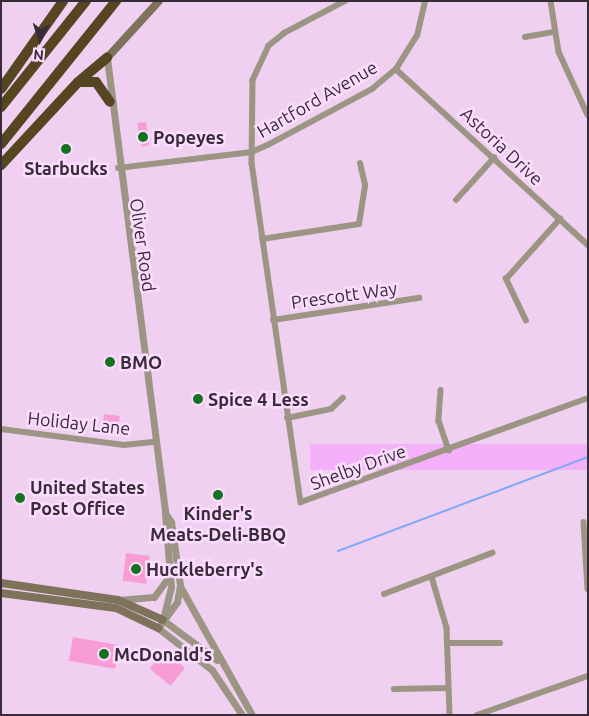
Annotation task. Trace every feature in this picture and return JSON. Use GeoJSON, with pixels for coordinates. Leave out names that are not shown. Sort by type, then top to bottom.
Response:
{"type":"FeatureCollection","features":[{"type":"Feature","properties":{"kind":"highway"},"geometry":{"type":"LineString","coordinates":[[1,89],[62,1]]}},
{"type":"Feature","properties":{"kind":"highway"},"geometry":{"type":"LineString","coordinates":[[1,107],[86,1]]}},
{"type":"Feature","properties":{"kind":"highway"},"geometry":{"type":"LineString","coordinates":[[1,144],[116,1]]}},
{"type":"Feature","properties":{"kind":"highway"},"geometry":{"type":"LineString","coordinates":[[1,165],[78,82],[107,58]]}},
{"type":"Feature","properties":{"kind":"highway"},"geometry":{"type":"LineString","coordinates":[[78,82],[96,82],[110,102]]}},
{"type":"Feature","properties":{"kind":"main road"},"geometry":{"type":"LineString","coordinates":[[107,58],[159,1]]}},
{"type":"Feature","properties":{"kind":"main road"},"geometry":{"type":"LineString","coordinates":[[1,583],[118,600],[163,620]]}},
{"type":"Feature","properties":{"kind":"main road"},"geometry":{"type":"LineString","coordinates":[[1,593],[116,608],[158,628]]}},
{"type":"Feature","properties":{"kind":"street","name":"Shelby Drive"},"geometry":{"type":"LineString","coordinates":[[346,1],[285,33],[258,63],[252,96],[252,152],[262,239],[287,418],[301,502],[449,450],[588,398]]}},
{"type":"Feature","properties":{"kind":"street","name":"Hartford Avenue"},"geometry":{"type":"LineString","coordinates":[[118,168],[252,152],[372,88],[396,69],[417,36],[425,1]]}},
{"type":"Feature","properties":{"kind":"street"},"geometry":{"type":"LineString","coordinates":[[551,1],[554,32],[567,75],[588,115]]}},
{"type":"Feature","properties":{"kind":"street"},"geometry":{"type":"LineString","coordinates":[[525,37],[554,32]]}},
{"type":"Feature","properties":{"kind":"street","name":"Oliver Road"},"geometry":{"type":"LineString","coordinates":[[107,58],[118,168],[165,513],[169,576],[163,620]]}},
{"type":"Feature","properties":{"kind":"street","name":"Astoria Drive"},"geometry":{"type":"LineString","coordinates":[[396,69],[588,244]]}},
{"type":"Feature","properties":{"kind":"street"},"geometry":{"type":"LineString","coordinates":[[456,200],[494,158]]}},
{"type":"Feature","properties":{"kind":"street"},"geometry":{"type":"LineString","coordinates":[[262,239],[359,224],[365,185],[360,164]]}},
{"type":"Feature","properties":{"kind":"street"},"geometry":{"type":"LineString","coordinates":[[526,321],[506,280],[560,219]]}},
{"type":"Feature","properties":{"kind":"street","name":"Prescott Way"},"geometry":{"type":"LineString","coordinates":[[273,320],[419,298]]}},
{"type":"Feature","properties":{"kind":"street"},"geometry":{"type":"LineString","coordinates":[[441,390],[439,421],[449,450]]}},
{"type":"Feature","properties":{"kind":"street"},"geometry":{"type":"LineString","coordinates":[[287,418],[331,409],[343,398]]}},
{"type":"Feature","properties":{"kind":"street","name":"Holiday Lane"},"geometry":{"type":"LineString","coordinates":[[1,429],[124,445],[155,442]]}},
{"type":"Feature","properties":{"kind":"street","name":"Oliver Road"},"geometry":{"type":"LineString","coordinates":[[158,628],[177,602],[180,585],[171,522],[165,513]]}},
{"type":"Feature","properties":{"kind":"street"},"geometry":{"type":"LineString","coordinates":[[584,522],[588,589]]}},
{"type":"Feature","properties":{"kind":"street"},"geometry":{"type":"LineString","coordinates":[[384,594],[492,553]]}},
{"type":"Feature","properties":{"kind":"street"},"geometry":{"type":"LineString","coordinates":[[118,600],[154,597],[169,576]]}},
{"type":"Feature","properties":{"kind":"street"},"geometry":{"type":"LineString","coordinates":[[432,577],[445,611],[447,688],[450,715]]}},
{"type":"Feature","properties":{"kind":"street","name":"Oliver Road"},"geometry":{"type":"LineString","coordinates":[[180,585],[219,662],[252,715]]}},
{"type":"Feature","properties":{"kind":"street","name":"Oliver Road"},"geometry":{"type":"LineString","coordinates":[[163,620],[219,662]]}},
{"type":"Feature","properties":{"kind":"street"},"geometry":{"type":"LineString","coordinates":[[158,628],[212,670],[242,715]]}},
{"type":"Feature","properties":{"kind":"street"},"geometry":{"type":"LineString","coordinates":[[447,643],[500,643]]}},
{"type":"Feature","properties":{"kind":"street"},"geometry":{"type":"LineString","coordinates":[[477,715],[588,676]]}},
{"type":"Feature","properties":{"kind":"street"},"geometry":{"type":"LineString","coordinates":[[394,688],[447,688]]}},
{"type":"Feature","properties":{"kind":"shaded area"},"geometry":{"type":"Polygon","coordinates":[[[310,444],[588,444],[588,470],[310,470],[310,444]]]}},
{"type":"Feature","properties":{"kind":"building","name":"Popeyes"},"geometry":{"type":"Polygon","coordinates":[[[146,122],[149,145],[142,147],[137,123],[146,122]]]}},
{"type":"Feature","properties":{"kind":"building"},"geometry":{"type":"Polygon","coordinates":[[[104,414],[120,416],[119,424],[103,422],[104,414]]]}},
{"type":"Feature","properties":{"kind":"building","name":"Huckleberry's"},"geometry":{"type":"Polygon","coordinates":[[[126,553],[150,556],[146,584],[123,581],[126,553]]]}},
{"type":"Feature","properties":{"kind":"building"},"geometry":{"type":"Polygon","coordinates":[[[73,637],[119,645],[115,669],[69,661],[73,637]]]}},
{"type":"Feature","properties":{"kind":"building"},"geometry":{"type":"Polygon","coordinates":[[[164,651],[185,668],[171,686],[150,669],[164,651]]]}},
{"type":"Feature","properties":{"kind":"waterway"},"geometry":{"type":"LineString","coordinates":[[338,551],[588,457]]}},
{"type":"Feature","properties":{"kind":"place","name":"Popeyes"},"geometry":{"type":"Point","coordinates":[143,137]}},
{"type":"Feature","properties":{"kind":"place","name":"Starbucks"},"geometry":{"type":"Point","coordinates":[66,149]}},
{"type":"Feature","properties":{"kind":"place","name":"BMO"},"geometry":{"type":"Point","coordinates":[110,362]}},
{"type":"Feature","properties":{"kind":"place","name":"Spice 4 Less"},"geometry":{"type":"Point","coordinates":[198,399]}},
{"type":"Feature","properties":{"kind":"place","name":"Kinder's Meats-Deli-BBQ"},"geometry":{"type":"Point","coordinates":[218,495]}},
{"type":"Feature","properties":{"kind":"place","name":"United States Post Office"},"geometry":{"type":"Point","coordinates":[20,498]}},
{"type":"Feature","properties":{"kind":"place","name":"Huckleberry's"},"geometry":{"type":"Point","coordinates":[136,569]}},
{"type":"Feature","properties":{"kind":"place","name":"McDonald's"},"geometry":{"type":"Point","coordinates":[104,654]}}]}
